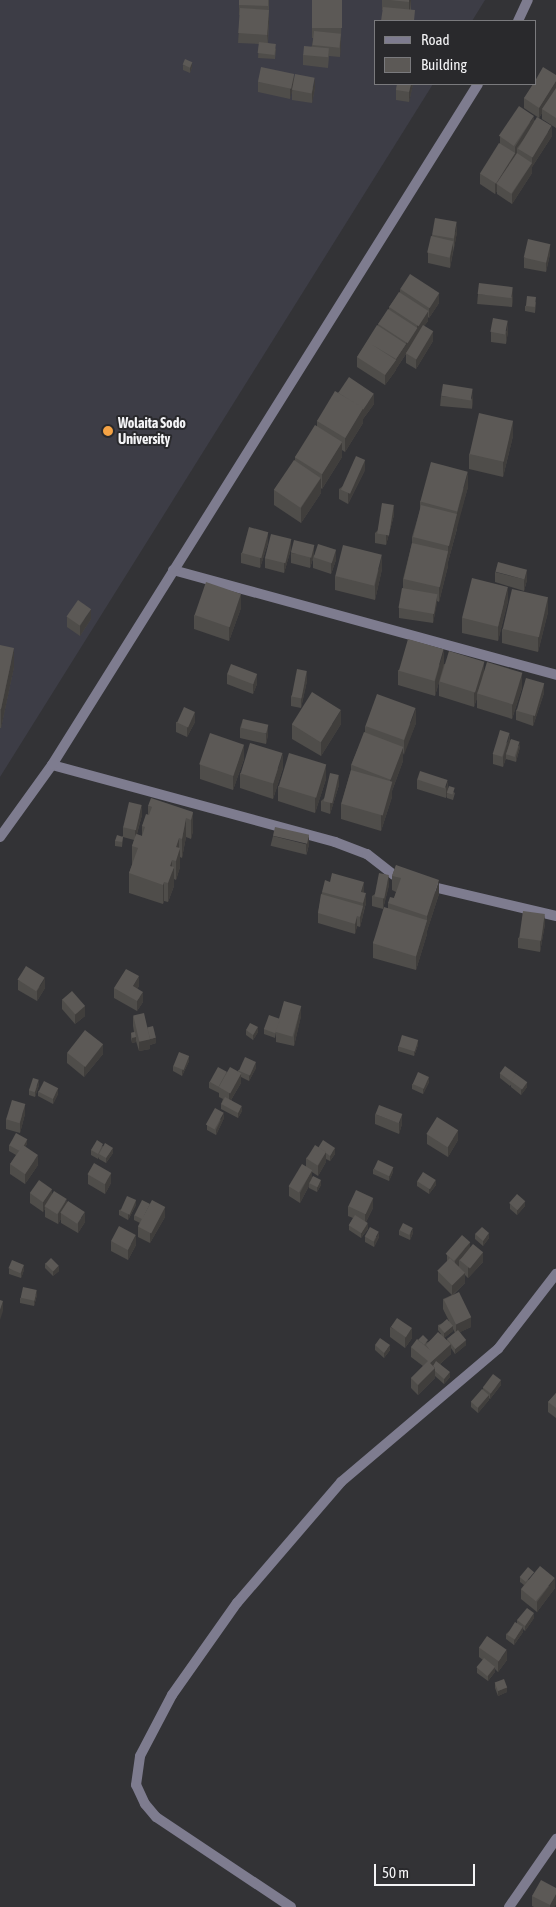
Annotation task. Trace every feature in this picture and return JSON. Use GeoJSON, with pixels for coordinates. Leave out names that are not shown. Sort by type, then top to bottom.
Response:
{"type":"FeatureCollection","features":[{"type":"Feature","properties":{"kind":"street"},"geometry":{"type":"LineString","coordinates":[[518,20],[528,0]]}},
{"type":"Feature","properties":{"kind":"street"},"geometry":{"type":"LineString","coordinates":[[0,837],[52,765],[477,85]]}},
{"type":"Feature","properties":{"kind":"street"},"geometry":{"type":"LineString","coordinates":[[173,570],[556,675]]}},
{"type":"Feature","properties":{"kind":"street"},"geometry":{"type":"LineString","coordinates":[[52,765],[335,842],[367,854],[394,875],[427,886],[556,916]]}},
{"type":"Feature","properties":{"kind":"street"},"geometry":{"type":"LineString","coordinates":[[291,1907],[156,1817],[145,1804],[136,1786],[140,1756],[172,1694],[237,1603],[341,1482],[498,1349],[556,1274]]}},
{"type":"Feature","properties":{"kind":"street"},"geometry":{"type":"LineString","coordinates":[[509,1907],[556,1840]]}},
{"type":"Feature","properties":{"kind":"shaded area","name":"Wolaita Sodo University"},"geometry":{"type":"Polygon","coordinates":[[[0,0],[485,0],[473,20],[374,20],[374,85],[432,85],[0,777],[0,0]]]}},
{"type":"Feature","properties":{"kind":"building"},"geometry":{"type":"Polygon","coordinates":[[[239,0],[268,0],[268,6],[239,5],[239,0]]]}},
{"type":"Feature","properties":{"kind":"building"},"geometry":{"type":"Polygon","coordinates":[[[312,0],[342,0],[342,28],[312,28],[312,0]]]}},
{"type":"Feature","properties":{"kind":"building"},"geometry":{"type":"Polygon","coordinates":[[[390,0],[409,0],[409,2],[390,0]]]}},
{"type":"Feature","properties":{"kind":"building"},"geometry":{"type":"Polygon","coordinates":[[[383,7],[415,10],[414,20],[381,20],[383,7]]]}},
{"type":"Feature","properties":{"kind":"building"},"geometry":{"type":"Polygon","coordinates":[[[240,8],[269,10],[267,35],[238,33],[240,8]]]}},
{"type":"Feature","properties":{"kind":"building"},"geometry":{"type":"Polygon","coordinates":[[[314,31],[341,34],[339,48],[313,45],[314,31]]]}},
{"type":"Feature","properties":{"kind":"building"},"geometry":{"type":"Polygon","coordinates":[[[259,42],[276,44],[275,55],[258,53],[259,42]]]}},
{"type":"Feature","properties":{"kind":"building"},"geometry":{"type":"Polygon","coordinates":[[[304,46],[329,48],[328,57],[303,55],[304,46]]]}},
{"type":"Feature","properties":{"kind":"building"},"geometry":{"type":"Polygon","coordinates":[[[185,59],[192,62],[190,68],[183,65],[185,59]]]}},
{"type":"Feature","properties":{"kind":"building"},"geometry":{"type":"Polygon","coordinates":[[[261,67],[294,74],[291,89],[258,82],[261,67]]]}},
{"type":"Feature","properties":{"kind":"building"},"geometry":{"type":"Polygon","coordinates":[[[543,67],[556,75],[556,81],[539,108],[524,98],[532,85],[536,85],[536,79],[543,67]]]}},
{"type":"Feature","properties":{"kind":"building"},"geometry":{"type":"Polygon","coordinates":[[[295,74],[315,78],[312,94],[292,90],[295,74]]]}},
{"type":"Feature","properties":{"kind":"building"},"geometry":{"type":"Polygon","coordinates":[[[397,85],[411,85],[409,92],[396,90],[397,85]]]}},
{"type":"Feature","properties":{"kind":"building"},"geometry":{"type":"Polygon","coordinates":[[[556,88],[556,118],[542,109],[556,88]]]}},
{"type":"Feature","properties":{"kind":"building"},"geometry":{"type":"Polygon","coordinates":[[[519,106],[534,116],[514,146],[499,136],[519,106]]]}},
{"type":"Feature","properties":{"kind":"building"},"geometry":{"type":"Polygon","coordinates":[[[537,117],[552,126],[533,157],[518,149],[537,117]]]}},
{"type":"Feature","properties":{"kind":"building"},"geometry":{"type":"Polygon","coordinates":[[[499,143],[515,153],[496,184],[480,174],[499,143]]]}},
{"type":"Feature","properties":{"kind":"building"},"geometry":{"type":"Polygon","coordinates":[[[517,153],[532,163],[511,194],[496,184],[517,153]]]}},
{"type":"Feature","properties":{"kind":"building"},"geometry":{"type":"Polygon","coordinates":[[[435,218],[457,222],[454,239],[432,235],[435,218]]]}},
{"type":"Feature","properties":{"kind":"building"},"geometry":{"type":"Polygon","coordinates":[[[431,236],[453,241],[450,258],[427,253],[431,236]]]}},
{"type":"Feature","properties":{"kind":"building"},"geometry":{"type":"Polygon","coordinates":[[[528,239],[550,244],[546,263],[524,258],[528,239]]]}},
{"type":"Feature","properties":{"kind":"building"},"geometry":{"type":"Polygon","coordinates":[[[410,274],[439,293],[430,308],[400,289],[410,274]]]}},
{"type":"Feature","properties":{"kind":"building"},"geometry":{"type":"Polygon","coordinates":[[[479,283],[513,287],[511,298],[478,294],[479,283]]]}},
{"type":"Feature","properties":{"kind":"building"},"geometry":{"type":"Polygon","coordinates":[[[399,292],[428,311],[419,326],[389,307],[399,292]]]}},
{"type":"Feature","properties":{"kind":"building"},"geometry":{"type":"Polygon","coordinates":[[[527,296],[536,297],[535,307],[526,306],[527,296]]]}},
{"type":"Feature","properties":{"kind":"building"},"geometry":{"type":"Polygon","coordinates":[[[388,309],[417,328],[408,343],[378,324],[388,309]]]}},
{"type":"Feature","properties":{"kind":"building"},"geometry":{"type":"Polygon","coordinates":[[[493,318],[508,321],[505,335],[490,332],[493,318]]]}},
{"type":"Feature","properties":{"kind":"building"},"geometry":{"type":"Polygon","coordinates":[[[377,325],[406,344],[396,359],[371,344],[396,360],[385,375],[357,357],[377,325]]]}},
{"type":"Feature","properties":{"kind":"building"},"geometry":{"type":"Polygon","coordinates":[[[423,325],[433,331],[416,359],[406,353],[423,325]]]}},
{"type":"Feature","properties":{"kind":"building"},"geometry":{"type":"Polygon","coordinates":[[[349,377],[374,394],[363,410],[338,393],[349,377]]]}},
{"type":"Feature","properties":{"kind":"building"},"geometry":{"type":"Polygon","coordinates":[[[443,384],[473,389],[471,401],[441,396],[443,384]]]}},
{"type":"Feature","properties":{"kind":"building"},"geometry":{"type":"Polygon","coordinates":[[[335,391],[363,408],[345,438],[317,421],[335,391]]]}},
{"type":"Feature","properties":{"kind":"building"},"geometry":{"type":"Polygon","coordinates":[[[479,413],[513,421],[504,462],[470,454],[479,413]]]}},
{"type":"Feature","properties":{"kind":"building"},"geometry":{"type":"Polygon","coordinates":[[[315,425],[342,442],[322,474],[295,457],[315,425]]]}},
{"type":"Feature","properties":{"kind":"building"},"geometry":{"type":"Polygon","coordinates":[[[356,456],[365,460],[350,494],[341,490],[356,456]]]}},
{"type":"Feature","properties":{"kind":"building"},"geometry":{"type":"Polygon","coordinates":[[[294,460],[321,478],[300,508],[274,490],[294,460]]]}},
{"type":"Feature","properties":{"kind":"building"},"geometry":{"type":"Polygon","coordinates":[[[431,462],[468,472],[457,511],[420,502],[431,462]]]}},
{"type":"Feature","properties":{"kind":"building"},"geometry":{"type":"Polygon","coordinates":[[[382,503],[394,505],[389,535],[377,534],[382,503]]]}},
{"type":"Feature","properties":{"kind":"building"},"geometry":{"type":"Polygon","coordinates":[[[421,505],[457,514],[449,546],[413,537],[421,505]]]}},
{"type":"Feature","properties":{"kind":"building"},"geometry":{"type":"Polygon","coordinates":[[[249,527],[268,532],[261,558],[242,553],[249,527]]]}},
{"type":"Feature","properties":{"kind":"building"},"geometry":{"type":"Polygon","coordinates":[[[271,534],[291,539],[285,563],[265,558],[271,534]]]}},
{"type":"Feature","properties":{"kind":"building"},"geometry":{"type":"Polygon","coordinates":[[[294,540],[314,545],[311,558],[291,553],[294,540]]]}},
{"type":"Feature","properties":{"kind":"building"},"geometry":{"type":"Polygon","coordinates":[[[412,543],[448,551],[440,587],[404,579],[412,543]]]}},
{"type":"Feature","properties":{"kind":"building"},"geometry":{"type":"Polygon","coordinates":[[[318,544],[336,550],[332,563],[314,557],[318,544]]]}},
{"type":"Feature","properties":{"kind":"building"},"geometry":{"type":"Polygon","coordinates":[[[343,545],[382,555],[374,586],[335,576],[343,545]]]}},
{"type":"Feature","properties":{"kind":"building"},"geometry":{"type":"Polygon","coordinates":[[[498,562],[527,570],[524,579],[495,572],[498,562]]]}},
{"type":"Feature","properties":{"kind":"building"},"geometry":{"type":"Polygon","coordinates":[[[472,578],[508,587],[498,627],[462,618],[472,578]]]}},
{"type":"Feature","properties":{"kind":"building"},"geometry":{"type":"Polygon","coordinates":[[[206,582],[241,594],[230,627],[195,615],[206,582]]]}},
{"type":"Feature","properties":{"kind":"building"},"geometry":{"type":"Polygon","coordinates":[[[402,588],[437,594],[434,614],[399,608],[402,588]]]}},
{"type":"Feature","properties":{"kind":"building"},"geometry":{"type":"Polygon","coordinates":[[[512,589],[548,597],[539,637],[503,629],[512,589]]]}},
{"type":"Feature","properties":{"kind":"building"},"geometry":{"type":"Polygon","coordinates":[[[78,600],[91,609],[80,626],[67,616],[78,600]]]}},
{"type":"Feature","properties":{"kind":"building"},"geometry":{"type":"Polygon","coordinates":[[[408,639],[444,649],[434,681],[399,671],[408,639]]]}},
{"type":"Feature","properties":{"kind":"building"},"geometry":{"type":"Polygon","coordinates":[[[0,645],[14,648],[1,709],[0,709],[0,645]]]}},
{"type":"Feature","properties":{"kind":"building"},"geometry":{"type":"Polygon","coordinates":[[[449,651],[484,662],[475,692],[440,682],[449,651]]]}},
{"type":"Feature","properties":{"kind":"building"},"geometry":{"type":"Polygon","coordinates":[[[487,662],[522,673],[513,704],[477,694],[487,662]]]}},
{"type":"Feature","properties":{"kind":"building"},"geometry":{"type":"Polygon","coordinates":[[[231,664],[257,674],[253,684],[227,674],[231,664]]]}},
{"type":"Feature","properties":{"kind":"building"},"geometry":{"type":"Polygon","coordinates":[[[297,669],[307,671],[301,698],[292,696],[297,669]]]}},
{"type":"Feature","properties":{"kind":"building"},"geometry":{"type":"Polygon","coordinates":[[[526,678],[544,683],[535,716],[517,711],[526,678]]]}},
{"type":"Feature","properties":{"kind":"building"},"geometry":{"type":"Polygon","coordinates":[[[312,692],[341,710],[321,742],[292,724],[312,692]]]}},
{"type":"Feature","properties":{"kind":"building"},"geometry":{"type":"Polygon","coordinates":[[[377,694],[416,708],[404,740],[365,726],[377,694]]]}},
{"type":"Feature","properties":{"kind":"building"},"geometry":{"type":"Polygon","coordinates":[[[184,707],[195,712],[188,727],[177,723],[184,707]]]}},
{"type":"Feature","properties":{"kind":"building"},"geometry":{"type":"Polygon","coordinates":[[[243,719],[268,725],[266,734],[241,728],[243,719]]]}},
{"type":"Feature","properties":{"kind":"building"},"geometry":{"type":"Polygon","coordinates":[[[500,730],[510,733],[502,757],[493,754],[500,730]]]}},
{"type":"Feature","properties":{"kind":"building"},"geometry":{"type":"Polygon","coordinates":[[[364,732],[403,747],[391,780],[351,765],[364,732]]]}},
{"type":"Feature","properties":{"kind":"building"},"geometry":{"type":"Polygon","coordinates":[[[210,733],[244,745],[233,776],[199,764],[210,733]]]}},
{"type":"Feature","properties":{"kind":"building"},"geometry":{"type":"Polygon","coordinates":[[[511,739],[520,742],[515,757],[506,754],[511,739]]]}},
{"type":"Feature","properties":{"kind":"building"},"geometry":{"type":"Polygon","coordinates":[[[250,743],[283,753],[273,784],[241,774],[250,743]]]}},
{"type":"Feature","properties":{"kind":"building"},"geometry":{"type":"Polygon","coordinates":[[[289,753],[326,764],[316,798],[279,786],[289,753]]]}},
{"type":"Feature","properties":{"kind":"building"},"geometry":{"type":"Polygon","coordinates":[[[351,770],[392,782],[383,815],[341,804],[351,770]]]}},
{"type":"Feature","properties":{"kind":"building"},"geometry":{"type":"Polygon","coordinates":[[[420,771],[448,780],[445,789],[417,780],[420,771]]]}},
{"type":"Feature","properties":{"kind":"building"},"geometry":{"type":"Polygon","coordinates":[[[330,773],[339,775],[332,803],[323,801],[330,773]]]}},
{"type":"Feature","properties":{"kind":"building"},"geometry":{"type":"Polygon","coordinates":[[[449,786],[455,788],[453,795],[447,793],[449,786]]]}},
{"type":"Feature","properties":{"kind":"building"},"geometry":{"type":"Polygon","coordinates":[[[151,798],[193,812],[191,820],[186,818],[182,839],[179,838],[176,847],[180,848],[176,861],[172,860],[170,866],[174,867],[168,883],[164,882],[163,885],[129,873],[138,848],[132,846],[136,834],[142,836],[145,827],[142,826],[146,814],[149,815],[152,807],[148,806],[151,798]]]}},
{"type":"Feature","properties":{"kind":"building"},"geometry":{"type":"Polygon","coordinates":[[[129,802],[142,805],[136,830],[123,827],[129,802]]]}},
{"type":"Feature","properties":{"kind":"building"},"geometry":{"type":"Polygon","coordinates":[[[275,827],[309,835],[307,844],[273,836],[275,827]]]}},
{"type":"Feature","properties":{"kind":"building"},"geometry":{"type":"Polygon","coordinates":[[[117,835],[123,837],[122,842],[115,841],[117,835]]]}},
{"type":"Feature","properties":{"kind":"building"},"geometry":{"type":"Polygon","coordinates":[[[396,865],[439,880],[427,916],[388,903],[390,897],[394,898],[401,878],[392,876],[396,865]]]}},
{"type":"Feature","properties":{"kind":"building"},"geometry":{"type":"Polygon","coordinates":[[[332,873],[364,882],[361,892],[366,893],[363,903],[322,892],[325,880],[330,882],[332,873]]]}},
{"type":"Feature","properties":{"kind":"building"},"geometry":{"type":"Polygon","coordinates":[[[379,873],[389,875],[384,898],[374,897],[379,873]]]}},
{"type":"Feature","properties":{"kind":"building"},"geometry":{"type":"Polygon","coordinates":[[[321,894],[363,906],[360,917],[357,916],[355,924],[318,913],[321,894]]]}},
{"type":"Feature","properties":{"kind":"building"},"geometry":{"type":"Polygon","coordinates":[[[384,907],[427,920],[416,956],[373,943],[384,907]]]}},
{"type":"Feature","properties":{"kind":"building"},"geometry":{"type":"Polygon","coordinates":[[[523,911],[545,914],[541,941],[519,938],[523,911]]]}},
{"type":"Feature","properties":{"kind":"building"},"geometry":{"type":"Polygon","coordinates":[[[26,966],[45,978],[36,991],[18,980],[26,966]]]}},
{"type":"Feature","properties":{"kind":"building"},"geometry":{"type":"Polygon","coordinates":[[[126,969],[139,976],[133,986],[143,992],[137,1001],[114,988],[126,969]]]}},
{"type":"Feature","properties":{"kind":"building"},"geometry":{"type":"Polygon","coordinates":[[[72,991],[85,1006],[75,1015],[62,1000],[72,991]]]}},
{"type":"Feature","properties":{"kind":"building"},"geometry":{"type":"Polygon","coordinates":[[[284,1001],[301,1006],[292,1037],[275,1032],[284,1001]]]}},
{"type":"Feature","properties":{"kind":"building"},"geometry":{"type":"Polygon","coordinates":[[[144,1013],[150,1039],[139,1042],[133,1015],[144,1013]]]}},
{"type":"Feature","properties":{"kind":"building"},"geometry":{"type":"Polygon","coordinates":[[[269,1015],[280,1019],[275,1033],[264,1029],[269,1015]]]}},
{"type":"Feature","properties":{"kind":"building"},"geometry":{"type":"Polygon","coordinates":[[[250,1023],[258,1027],[253,1035],[246,1030],[250,1023]]]}},
{"type":"Feature","properties":{"kind":"building"},"geometry":{"type":"Polygon","coordinates":[[[153,1026],[156,1038],[150,1039],[147,1027],[153,1026]]]}},
{"type":"Feature","properties":{"kind":"building"},"geometry":{"type":"Polygon","coordinates":[[[85,1030],[103,1044],[85,1067],[67,1053],[85,1030]]]}},
{"type":"Feature","properties":{"kind":"building"},"geometry":{"type":"Polygon","coordinates":[[[135,1032],[136,1037],[132,1038],[131,1033],[135,1032]]]}},
{"type":"Feature","properties":{"kind":"building"},"geometry":{"type":"Polygon","coordinates":[[[402,1035],[418,1040],[415,1051],[398,1046],[402,1035]]]}},
{"type":"Feature","properties":{"kind":"building"},"geometry":{"type":"Polygon","coordinates":[[[179,1052],[189,1056],[184,1070],[173,1066],[179,1052]]]}},
{"type":"Feature","properties":{"kind":"building"},"geometry":{"type":"Polygon","coordinates":[[[245,1057],[256,1062],[250,1076],[239,1071],[245,1057]]]}},
{"type":"Feature","properties":{"kind":"building"},"geometry":{"type":"Polygon","coordinates":[[[505,1066],[516,1074],[511,1082],[500,1073],[505,1066]]]}},
{"type":"Feature","properties":{"kind":"building"},"geometry":{"type":"Polygon","coordinates":[[[218,1067],[227,1072],[219,1087],[210,1082],[218,1067]]]}},
{"type":"Feature","properties":{"kind":"building"},"geometry":{"type":"Polygon","coordinates":[[[230,1067],[241,1073],[230,1093],[219,1087],[230,1067]]]}},
{"type":"Feature","properties":{"kind":"building"},"geometry":{"type":"Polygon","coordinates":[[[418,1072],[429,1077],[424,1089],[413,1084],[418,1072]]]}},
{"type":"Feature","properties":{"kind":"building"},"geometry":{"type":"Polygon","coordinates":[[[516,1074],[527,1082],[522,1090],[511,1081],[516,1074]]]}},
{"type":"Feature","properties":{"kind":"building"},"geometry":{"type":"Polygon","coordinates":[[[33,1078],[39,1080],[35,1092],[29,1090],[33,1078]]]}},
{"type":"Feature","properties":{"kind":"building"},"geometry":{"type":"Polygon","coordinates":[[[44,1081],[58,1088],[53,1099],[39,1092],[44,1081]]]}},
{"type":"Feature","properties":{"kind":"building"},"geometry":{"type":"Polygon","coordinates":[[[225,1097],[242,1106],[238,1113],[221,1104],[225,1097]]]}},
{"type":"Feature","properties":{"kind":"building"},"geometry":{"type":"Polygon","coordinates":[[[12,1100],[25,1104],[20,1123],[6,1119],[12,1100]]]}},
{"type":"Feature","properties":{"kind":"building"},"geometry":{"type":"Polygon","coordinates":[[[379,1105],[402,1114],[399,1123],[375,1114],[379,1105]]]}},
{"type":"Feature","properties":{"kind":"building"},"geometry":{"type":"Polygon","coordinates":[[[215,1108],[224,1113],[215,1129],[206,1125],[215,1108]]]}},
{"type":"Feature","properties":{"kind":"building"},"geometry":{"type":"Polygon","coordinates":[[[437,1117],[458,1130],[448,1147],[426,1134],[437,1117]]]}},
{"type":"Feature","properties":{"kind":"building"},"geometry":{"type":"Polygon","coordinates":[[[16,1133],[27,1139],[21,1152],[9,1145],[16,1133]]]}},
{"type":"Feature","properties":{"kind":"building"},"geometry":{"type":"Polygon","coordinates":[[[97,1140],[103,1144],[98,1154],[91,1150],[97,1140]]]}},
{"type":"Feature","properties":{"kind":"building"},"geometry":{"type":"Polygon","coordinates":[[[323,1140],[335,1148],[330,1156],[318,1148],[323,1140]]]}},
{"type":"Feature","properties":{"kind":"building"},"geometry":{"type":"Polygon","coordinates":[[[105,1143],[113,1148],[106,1158],[99,1154],[105,1143]]]}},
{"type":"Feature","properties":{"kind":"building"},"geometry":{"type":"Polygon","coordinates":[[[23,1145],[38,1155],[25,1174],[10,1164],[23,1145]]]}},
{"type":"Feature","properties":{"kind":"building"},"geometry":{"type":"Polygon","coordinates":[[[315,1145],[326,1152],[318,1165],[307,1159],[315,1145]]]}},
{"type":"Feature","properties":{"kind":"building"},"geometry":{"type":"Polygon","coordinates":[[[378,1160],[393,1167],[389,1176],[374,1169],[378,1160]]]}},
{"type":"Feature","properties":{"kind":"building"},"geometry":{"type":"Polygon","coordinates":[[[94,1163],[111,1173],[105,1184],[88,1174],[94,1163]]]}},
{"type":"Feature","properties":{"kind":"building"},"geometry":{"type":"Polygon","coordinates":[[[302,1164],[312,1170],[299,1192],[289,1186],[302,1164]]]}},
{"type":"Feature","properties":{"kind":"building"},"geometry":{"type":"Polygon","coordinates":[[[423,1172],[436,1180],[430,1189],[417,1181],[423,1172]]]}},
{"type":"Feature","properties":{"kind":"building"},"geometry":{"type":"Polygon","coordinates":[[[313,1176],[321,1180],[317,1187],[309,1183],[313,1176]]]}},
{"type":"Feature","properties":{"kind":"building"},"geometry":{"type":"Polygon","coordinates":[[[39,1180],[52,1189],[43,1202],[30,1193],[39,1180]]]}},
{"type":"Feature","properties":{"kind":"building"},"geometry":{"type":"Polygon","coordinates":[[[356,1190],[373,1198],[366,1214],[348,1206],[356,1190]]]}},
{"type":"Feature","properties":{"kind":"building"},"geometry":{"type":"Polygon","coordinates":[[[54,1191],[67,1199],[57,1214],[44,1206],[54,1191]]]}},
{"type":"Feature","properties":{"kind":"building"},"geometry":{"type":"Polygon","coordinates":[[[517,1194],[525,1201],[517,1210],[509,1203],[517,1194]]]}},
{"type":"Feature","properties":{"kind":"building"},"geometry":{"type":"Polygon","coordinates":[[[127,1196],[136,1200],[130,1215],[120,1211],[127,1196]]]}},
{"type":"Feature","properties":{"kind":"building"},"geometry":{"type":"Polygon","coordinates":[[[142,1200],[150,1204],[142,1219],[134,1215],[142,1200]]]}},
{"type":"Feature","properties":{"kind":"building"},"geometry":{"type":"Polygon","coordinates":[[[152,1200],[165,1207],[151,1234],[138,1226],[152,1200]]]}},
{"type":"Feature","properties":{"kind":"building"},"geometry":{"type":"Polygon","coordinates":[[[68,1201],[85,1212],[77,1224],[60,1213],[68,1201]]]}},
{"type":"Feature","properties":{"kind":"building"},"geometry":{"type":"Polygon","coordinates":[[[355,1215],[368,1223],[361,1233],[349,1225],[355,1215]]]}},
{"type":"Feature","properties":{"kind":"building"},"geometry":{"type":"Polygon","coordinates":[[[403,1223],[413,1228],[409,1235],[399,1230],[403,1223]]]}},
{"type":"Feature","properties":{"kind":"building"},"geometry":{"type":"Polygon","coordinates":[[[119,1226],[136,1235],[128,1250],[111,1241],[119,1226]]]}},
{"type":"Feature","properties":{"kind":"building"},"geometry":{"type":"Polygon","coordinates":[[[370,1227],[379,1232],[373,1241],[365,1237],[370,1227]]]}},
{"type":"Feature","properties":{"kind":"building"},"geometry":{"type":"Polygon","coordinates":[[[482,1227],[489,1233],[483,1241],[475,1234],[482,1227]]]}},
{"type":"Feature","properties":{"kind":"building"},"geometry":{"type":"Polygon","coordinates":[[[462,1235],[470,1242],[454,1261],[446,1254],[462,1235]]]}},
{"type":"Feature","properties":{"kind":"building"},"geometry":{"type":"Polygon","coordinates":[[[473,1244],[483,1252],[470,1269],[460,1260],[473,1244]]]}},
{"type":"Feature","properties":{"kind":"building"},"geometry":{"type":"Polygon","coordinates":[[[51,1258],[59,1266],[53,1271],[45,1264],[51,1258]]]}},
{"type":"Feature","properties":{"kind":"building"},"geometry":{"type":"Polygon","coordinates":[[[450,1258],[465,1273],[452,1286],[437,1271],[450,1258]]]}},
{"type":"Feature","properties":{"kind":"building"},"geometry":{"type":"Polygon","coordinates":[[[12,1260],[24,1265],[20,1273],[8,1268],[12,1260]]]}},
{"type":"Feature","properties":{"kind":"building"},"geometry":{"type":"Polygon","coordinates":[[[23,1287],[37,1290],[34,1301],[21,1298],[23,1287]]]}},
{"type":"Feature","properties":{"kind":"building"},"geometry":{"type":"Polygon","coordinates":[[[459,1292],[471,1317],[456,1325],[444,1299],[459,1292]]]}},
{"type":"Feature","properties":{"kind":"building"},"geometry":{"type":"Polygon","coordinates":[[[397,1318],[412,1328],[406,1337],[391,1327],[397,1318]]]}},
{"type":"Feature","properties":{"kind":"building"},"geometry":{"type":"Polygon","coordinates":[[[447,1319],[453,1326],[445,1333],[439,1326],[447,1319]]]}},
{"type":"Feature","properties":{"kind":"building"},"geometry":{"type":"Polygon","coordinates":[[[458,1330],[466,1340],[455,1349],[447,1339],[458,1330]]]}},
{"type":"Feature","properties":{"kind":"building"},"geometry":{"type":"Polygon","coordinates":[[[438,1332],[451,1344],[430,1363],[435,1368],[418,1385],[411,1378],[428,1361],[411,1347],[417,1339],[430,1350],[426,1345],[438,1332]]]}},
{"type":"Feature","properties":{"kind":"building"},"geometry":{"type":"Polygon","coordinates":[[[423,1335],[428,1340],[424,1345],[418,1340],[423,1335]]]}},
{"type":"Feature","properties":{"kind":"building"},"geometry":{"type":"Polygon","coordinates":[[[380,1338],[390,1345],[384,1353],[375,1345],[380,1338]]]}},
{"type":"Feature","properties":{"kind":"building"},"geometry":{"type":"Polygon","coordinates":[[[436,1361],[450,1372],[444,1379],[435,1371],[433,1366],[436,1361]]]}},
{"type":"Feature","properties":{"kind":"building"},"geometry":{"type":"Polygon","coordinates":[[[493,1374],[501,1380],[491,1394],[483,1388],[493,1374]]]}},
{"type":"Feature","properties":{"kind":"building"},"geometry":{"type":"Polygon","coordinates":[[[482,1389],[489,1395],[478,1408],[471,1402],[482,1389]]]}},
{"type":"Feature","properties":{"kind":"building"},"geometry":{"type":"Polygon","coordinates":[[[556,1393],[556,1408],[548,1402],[556,1393]]]}},
{"type":"Feature","properties":{"kind":"building"},"geometry":{"type":"Polygon","coordinates":[[[540,1566],[555,1578],[536,1601],[521,1589],[540,1566]]]}},
{"type":"Feature","properties":{"kind":"building"},"geometry":{"type":"Polygon","coordinates":[[[528,1567],[534,1572],[526,1582],[520,1577],[528,1567]]]}},
{"type":"Feature","properties":{"kind":"building"},"geometry":{"type":"Polygon","coordinates":[[[527,1608],[534,1613],[525,1626],[517,1620],[527,1608]]]}},
{"type":"Feature","properties":{"kind":"building"},"geometry":{"type":"Polygon","coordinates":[[[515,1622],[523,1627],[515,1639],[507,1635],[515,1622]]]}},
{"type":"Feature","properties":{"kind":"building"},"geometry":{"type":"Polygon","coordinates":[[[487,1636],[507,1650],[499,1661],[479,1647],[487,1636]]]}},
{"type":"Feature","properties":{"kind":"building"},"geometry":{"type":"Polygon","coordinates":[[[484,1658],[495,1667],[487,1676],[476,1667],[484,1658]]]}},
{"type":"Feature","properties":{"kind":"building"},"geometry":{"type":"Polygon","coordinates":[[[504,1679],[507,1687],[498,1691],[495,1683],[504,1679]]]}},
{"type":"Feature","properties":{"kind":"building"},"geometry":{"type":"Polygon","coordinates":[[[541,1880],[556,1888],[556,1894],[550,1905],[532,1896],[541,1880]]]}},
{"type":"Feature","properties":{"kind":"place","name":"Wolaita Sodo University"},"geometry":{"type":"Point","coordinates":[108,431]}}]}
